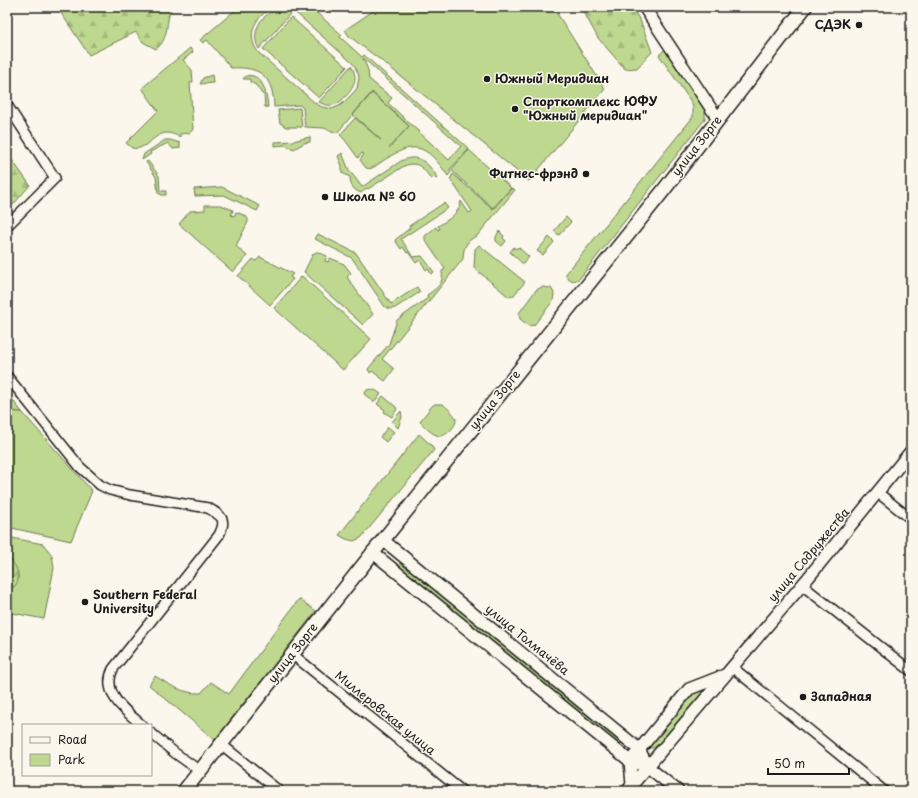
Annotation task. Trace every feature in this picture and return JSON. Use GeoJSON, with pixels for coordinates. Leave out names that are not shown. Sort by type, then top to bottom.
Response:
{"type":"FeatureCollection","features":[{"type":"Feature","properties":{"kind":"main road","name":"улица Зорге"},"geometry":{"type":"LineString","coordinates":[[184,791],[372,552],[658,197],[805,7]]}},
{"type":"Feature","properties":{"kind":"street"},"geometry":{"type":"LineString","coordinates":[[644,7],[718,119]]}},
{"type":"Feature","properties":{"kind":"street"},"geometry":{"type":"LineString","coordinates":[[7,105],[56,178],[7,226]]}},
{"type":"Feature","properties":{"kind":"street"},"geometry":{"type":"LineString","coordinates":[[7,376],[80,467],[100,485],[110,490],[130,495],[208,508],[217,513],[223,519],[223,526],[219,535],[109,676],[112,695],[119,705],[141,724]]}},
{"type":"Feature","properties":{"kind":"street","name":"улица Содружества"},"geometry":{"type":"LineString","coordinates":[[630,788],[802,585],[911,451]]}},
{"type":"Feature","properties":{"kind":"street"},"geometry":{"type":"LineString","coordinates":[[877,492],[911,519]]}},
{"type":"Feature","properties":{"kind":"street","name":"улица Толмачёва"},"geometry":{"type":"LineString","coordinates":[[383,540],[639,749],[648,767]]}},
{"type":"Feature","properties":{"kind":"street","name":"улица Толмачёва"},"geometry":{"type":"LineString","coordinates":[[372,552],[630,761],[648,767],[678,791]]}},
{"type":"Feature","properties":{"kind":"street"},"geometry":{"type":"LineString","coordinates":[[802,585],[911,671]]}},
{"type":"Feature","properties":{"kind":"street","name":"Миллеровская улица"},"geometry":{"type":"LineString","coordinates":[[292,654],[462,791]]}},
{"type":"Feature","properties":{"kind":"street"},"geometry":{"type":"LineString","coordinates":[[729,671],[884,791]]}},
{"type":"Feature","properties":{"kind":"street","name":"улица Содружества"},"geometry":{"type":"LineString","coordinates":[[630,788],[630,761],[689,689],[729,671]]}},
{"type":"Feature","properties":{"kind":"street"},"geometry":{"type":"LineString","coordinates":[[152,734],[200,771]]}},
{"type":"Feature","properties":{"kind":"street"},"geometry":{"type":"LineString","coordinates":[[221,744],[279,791]]}},
{"type":"Feature","properties":{"kind":"green space"},"geometry":{"type":"Polygon","coordinates":[[[57,7],[172,7],[165,35],[160,45],[156,49],[143,42],[136,32],[89,55],[57,7]]]}},
{"type":"Feature","properties":{"kind":"green space"},"geometry":{"type":"Polygon","coordinates":[[[239,7],[277,7],[263,14],[254,26],[253,39],[255,46],[259,53],[315,103],[322,107],[332,109],[341,105],[357,88],[359,78],[358,73],[354,65],[349,60],[297,14],[285,7],[310,7],[342,35],[340,37],[362,57],[364,55],[469,149],[449,170],[451,172],[448,176],[432,156],[418,148],[410,148],[401,151],[373,167],[366,168],[360,160],[364,154],[362,153],[358,158],[340,135],[355,118],[381,140],[353,115],[372,93],[409,126],[372,92],[337,133],[324,128],[305,127],[303,108],[300,105],[274,107],[271,88],[268,81],[263,76],[250,69],[231,68],[207,40],[203,43],[200,40],[239,7]],[[363,58],[368,70],[369,79],[392,98],[388,103],[449,160],[461,146],[363,58]]]}},
{"type":"Feature","properties":{"kind":"green space","name":"Спорткомплекс ЮФУ \"Южный меридиан\""},"geometry":{"type":"Polygon","coordinates":[[[379,7],[553,7],[605,89],[529,181],[387,65],[349,36],[345,30],[379,7]]]}},
{"type":"Feature","properties":{"kind":"green space"},"geometry":{"type":"Polygon","coordinates":[[[581,7],[631,7],[640,20],[652,52],[637,68],[625,69],[598,38],[581,7]]]}},
{"type":"Feature","properties":{"kind":"green space"},"geometry":{"type":"Polygon","coordinates":[[[276,10],[284,10],[291,13],[259,49],[256,43],[256,31],[258,26],[265,16],[276,10]]]}},
{"type":"Feature","properties":{"kind":"green space"},"geometry":{"type":"Polygon","coordinates":[[[291,17],[347,67],[319,98],[263,49],[291,17]]]}},
{"type":"Feature","properties":{"kind":"green space"},"geometry":{"type":"Polygon","coordinates":[[[190,48],[193,52],[183,60],[192,70],[193,82],[190,83],[192,131],[189,133],[180,134],[180,137],[170,133],[162,134],[137,149],[132,148],[126,143],[158,111],[142,88],[190,48]]]}},
{"type":"Feature","properties":{"kind":"green space"},"geometry":{"type":"Polygon","coordinates":[[[665,49],[705,108],[705,119],[580,278],[572,280],[565,275],[693,117],[692,103],[659,55],[665,49]]]}},
{"type":"Feature","properties":{"kind":"green space"},"geometry":{"type":"Polygon","coordinates":[[[351,66],[355,79],[348,94],[334,105],[327,105],[319,102],[351,66]]]}},
{"type":"Feature","properties":{"kind":"green space"},"geometry":{"type":"Polygon","coordinates":[[[212,75],[213,83],[200,84],[203,78],[212,75]]]}},
{"type":"Feature","properties":{"kind":"green space"},"geometry":{"type":"Polygon","coordinates":[[[246,76],[256,77],[260,81],[267,97],[268,107],[265,107],[264,94],[262,94],[256,85],[250,82],[250,79],[243,79],[246,76]]]}},
{"type":"Feature","properties":{"kind":"green space"},"geometry":{"type":"Polygon","coordinates":[[[300,108],[302,127],[286,127],[280,123],[278,110],[300,108]]]}},
{"type":"Feature","properties":{"kind":"green space"},"geometry":{"type":"Polygon","coordinates":[[[310,137],[310,142],[304,143],[294,149],[285,145],[275,146],[275,142],[293,141],[310,137]]]}},
{"type":"Feature","properties":{"kind":"green space"},"geometry":{"type":"Polygon","coordinates":[[[165,140],[180,143],[180,148],[173,149],[168,143],[150,152],[151,154],[142,160],[144,154],[165,140]]]}},
{"type":"Feature","properties":{"kind":"green space"},"geometry":{"type":"Polygon","coordinates":[[[469,150],[511,188],[493,208],[451,170],[469,150]]]}},
{"type":"Feature","properties":{"kind":"green space"},"geometry":{"type":"Polygon","coordinates":[[[7,153],[30,185],[7,212],[7,153]]]}},
{"type":"Feature","properties":{"kind":"green space"},"geometry":{"type":"Polygon","coordinates":[[[342,153],[349,170],[362,187],[401,161],[413,158],[427,164],[438,178],[436,179],[434,177],[431,179],[420,166],[409,164],[361,193],[352,187],[350,177],[342,173],[342,166],[338,156],[342,153]]]}},
{"type":"Feature","properties":{"kind":"green space"},"geometry":{"type":"Polygon","coordinates":[[[148,161],[159,176],[160,191],[166,191],[166,195],[158,193],[156,177],[146,162],[148,161]]]}},
{"type":"Feature","properties":{"kind":"green space"},"geometry":{"type":"Polygon","coordinates":[[[453,174],[493,209],[512,188],[515,190],[477,236],[468,242],[463,259],[382,359],[394,369],[385,381],[372,371],[370,373],[368,369],[389,344],[397,320],[428,298],[427,295],[437,288],[441,282],[442,271],[445,269],[425,240],[425,236],[436,227],[438,230],[440,229],[438,226],[456,213],[461,201],[469,213],[472,211],[450,179],[453,174]]]}},
{"type":"Feature","properties":{"kind":"green space"},"geometry":{"type":"Polygon","coordinates":[[[222,187],[260,206],[257,211],[224,195],[195,196],[194,189],[222,187]]]}},
{"type":"Feature","properties":{"kind":"green space"},"geometry":{"type":"Polygon","coordinates":[[[444,203],[448,208],[401,239],[413,257],[422,256],[434,272],[431,274],[428,269],[426,270],[420,260],[416,263],[403,247],[401,249],[395,240],[410,228],[409,226],[444,203]]]}},
{"type":"Feature","properties":{"kind":"green space"},"geometry":{"type":"Polygon","coordinates":[[[205,205],[221,205],[233,210],[231,215],[234,216],[236,212],[246,216],[248,219],[248,222],[236,246],[247,256],[233,272],[179,224],[190,211],[205,210],[205,205]]]}},
{"type":"Feature","properties":{"kind":"green space"},"geometry":{"type":"Polygon","coordinates":[[[566,217],[571,222],[559,235],[554,231],[566,217]]]}},
{"type":"Feature","properties":{"kind":"green space"},"geometry":{"type":"Polygon","coordinates":[[[499,231],[504,236],[503,238],[506,241],[502,246],[496,241],[499,231]]]}},
{"type":"Feature","properties":{"kind":"green space"},"geometry":{"type":"Polygon","coordinates":[[[318,234],[356,253],[391,304],[417,287],[420,292],[395,308],[390,309],[385,307],[352,258],[315,239],[318,234]]]}},
{"type":"Feature","properties":{"kind":"green space"},"geometry":{"type":"Polygon","coordinates":[[[549,237],[554,242],[543,255],[537,251],[549,237]]]}},
{"type":"Feature","properties":{"kind":"green space"},"geometry":{"type":"Polygon","coordinates":[[[479,245],[525,282],[513,296],[509,297],[474,268],[475,249],[479,245]]]}},
{"type":"Feature","properties":{"kind":"green space"},"geometry":{"type":"Polygon","coordinates":[[[514,247],[516,249],[518,247],[529,257],[523,264],[510,252],[514,247]]]}},
{"type":"Feature","properties":{"kind":"green space"},"geometry":{"type":"Polygon","coordinates":[[[316,252],[327,256],[325,261],[328,262],[330,258],[344,264],[351,273],[347,277],[373,314],[363,325],[304,272],[313,254],[316,252]]]}},
{"type":"Feature","properties":{"kind":"green space"},"geometry":{"type":"Polygon","coordinates":[[[260,257],[293,274],[290,277],[293,279],[270,305],[238,276],[253,259],[256,261],[260,257]]]}},
{"type":"Feature","properties":{"kind":"green space"},"geometry":{"type":"Polygon","coordinates":[[[302,276],[371,339],[343,370],[274,308],[302,276]]]}},
{"type":"Feature","properties":{"kind":"green space"},"geometry":{"type":"Polygon","coordinates":[[[542,287],[551,288],[554,293],[553,301],[534,325],[529,326],[520,319],[519,313],[536,290],[542,287]]]}},
{"type":"Feature","properties":{"kind":"green space"},"geometry":{"type":"Polygon","coordinates":[[[370,389],[381,394],[374,402],[364,394],[370,389]]]}},
{"type":"Feature","properties":{"kind":"green space"},"geometry":{"type":"Polygon","coordinates":[[[7,393],[22,412],[7,411],[7,393]]]}},
{"type":"Feature","properties":{"kind":"green space"},"geometry":{"type":"Polygon","coordinates":[[[383,396],[397,409],[392,417],[384,412],[385,410],[377,404],[383,396]]]}},
{"type":"Feature","properties":{"kind":"green space"},"geometry":{"type":"Polygon","coordinates":[[[435,404],[443,404],[456,419],[453,427],[443,436],[438,436],[432,433],[420,421],[435,404]]]}},
{"type":"Feature","properties":{"kind":"green space"},"geometry":{"type":"Polygon","coordinates":[[[7,411],[22,412],[92,491],[71,541],[7,527],[7,411]]]}},
{"type":"Feature","properties":{"kind":"green space"},"geometry":{"type":"Polygon","coordinates":[[[401,411],[402,417],[398,428],[392,422],[401,411]]]}},
{"type":"Feature","properties":{"kind":"green space"},"geometry":{"type":"Polygon","coordinates":[[[388,427],[394,432],[386,442],[380,437],[388,427]]]}},
{"type":"Feature","properties":{"kind":"green space"},"geometry":{"type":"Polygon","coordinates":[[[419,434],[432,446],[434,450],[361,538],[354,541],[339,535],[419,434]]]}},
{"type":"Feature","properties":{"kind":"green space"},"geometry":{"type":"Polygon","coordinates":[[[7,537],[43,544],[52,555],[54,568],[44,619],[7,612],[7,537]]]}},
{"type":"Feature","properties":{"kind":"green space"},"geometry":{"type":"Polygon","coordinates":[[[7,557],[16,567],[18,575],[17,583],[14,587],[7,586],[7,557]]]}},
{"type":"Feature","properties":{"kind":"green space"},"geometry":{"type":"Polygon","coordinates":[[[403,563],[618,738],[618,742],[615,742],[399,567],[398,565],[403,563]]]}},
{"type":"Feature","properties":{"kind":"green space"},"geometry":{"type":"Polygon","coordinates":[[[299,599],[316,611],[215,740],[149,685],[155,676],[171,686],[188,692],[201,693],[211,682],[229,694],[299,599]]]}},
{"type":"Feature","properties":{"kind":"green space"},"geometry":{"type":"Polygon","coordinates":[[[700,690],[702,691],[702,695],[660,744],[653,748],[648,748],[647,746],[691,693],[700,690]]]}},
{"type":"Feature","properties":{"kind":"green space"},"geometry":{"type":"Polygon","coordinates":[[[7,738],[11,738],[7,771],[7,738]]]}},
{"type":"Feature","properties":{"kind":"place","name":"СДЭК"},"geometry":{"type":"Point","coordinates":[859,25]}},
{"type":"Feature","properties":{"kind":"place","name":"Южный Меридиан"},"geometry":{"type":"Point","coordinates":[487,79]}},
{"type":"Feature","properties":{"kind":"place","name":"Спорткомплекс ЮФУ \"Южный меридиан\""},"geometry":{"type":"Point","coordinates":[515,109]}},
{"type":"Feature","properties":{"kind":"place","name":"Фитнес-фрэнд"},"geometry":{"type":"Point","coordinates":[586,174]}},
{"type":"Feature","properties":{"kind":"place","name":"Школа № 60"},"geometry":{"type":"Point","coordinates":[325,197]}},
{"type":"Feature","properties":{"kind":"place","name":"Southern Federal University"},"geometry":{"type":"Point","coordinates":[85,602]}},
{"type":"Feature","properties":{"kind":"place","name":"Западная"},"geometry":{"type":"Point","coordinates":[803,697]}}]}
